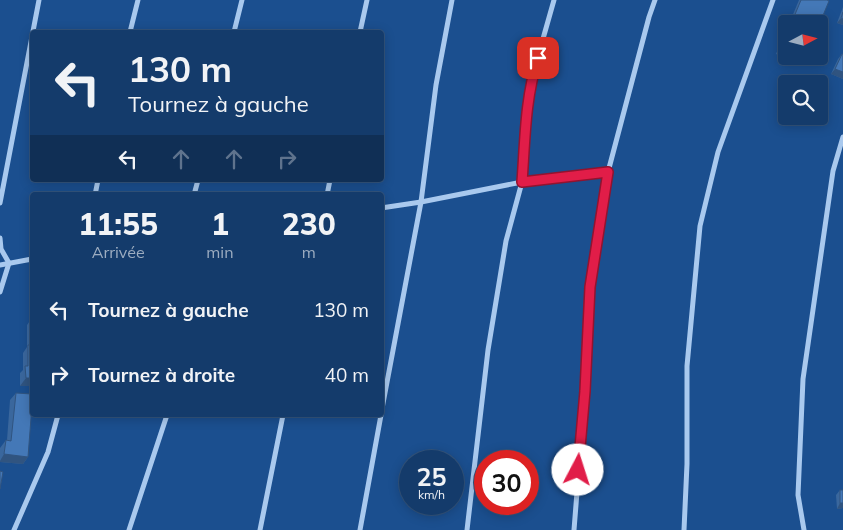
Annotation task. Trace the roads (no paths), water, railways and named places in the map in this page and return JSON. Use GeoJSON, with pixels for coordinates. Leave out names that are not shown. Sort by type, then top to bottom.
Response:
{"type":"FeatureCollection","features":[{"type":"Feature","properties":{"kind":"street"},"geometry":{"type":"LineString","coordinates":[[32,30],[38,0]]}},
{"type":"Feature","properties":{"kind":"street"},"geometry":{"type":"LineString","coordinates":[[130,30],[138,0]]}},
{"type":"Feature","properties":{"kind":"street"},"geometry":{"type":"LineString","coordinates":[[234,30],[242,0]]}},
{"type":"Feature","properties":{"kind":"street"},"geometry":{"type":"LineString","coordinates":[[360,30],[367,0]]}},
{"type":"Feature","properties":{"kind":"street"},"geometry":{"type":"LineString","coordinates":[[384,398],[421,202],[436,85],[452,0]]}},
{"type":"Feature","properties":{"kind":"street"},"geometry":{"type":"LineString","coordinates":[[467,530],[488,350],[506,241],[522,182],[533,74],[554,0]]}},
{"type":"Feature","properties":{"kind":"street"},"geometry":{"type":"LineString","coordinates":[[574,530],[585,391],[590,287],[608,172],[655,0]]}},
{"type":"Feature","properties":{"kind":"street"},"geometry":{"type":"LineString","coordinates":[[684,530],[687,464],[687,366],[700,226],[718,152],[773,0]]}},
{"type":"Feature","properties":{"kind":"street"},"geometry":{"type":"LineString","coordinates":[[0,203],[30,43]]}},
{"type":"Feature","properties":{"kind":"street"},"geometry":{"type":"LineString","coordinates":[[804,530],[798,495],[803,379],[834,171],[843,137]]}},
{"type":"Feature","properties":{"kind":"street"},"geometry":{"type":"LineString","coordinates":[[384,208],[522,182],[608,172]]}},
{"type":"Feature","properties":{"kind":"street"},"geometry":{"type":"LineString","coordinates":[[0,238],[1,249],[9,263],[0,292]]}},
{"type":"Feature","properties":{"kind":"street"},"geometry":{"type":"LineString","coordinates":[[0,265],[30,259]]}},
{"type":"Feature","properties":{"kind":"street"},"geometry":{"type":"LineString","coordinates":[[14,530],[48,452],[57,417]]}},
{"type":"Feature","properties":{"kind":"street"},"geometry":{"type":"LineString","coordinates":[[129,530],[166,417]]}},
{"type":"Feature","properties":{"kind":"street"},"geometry":{"type":"LineString","coordinates":[[260,530],[283,417]]}},
{"type":"Feature","properties":{"kind":"street"},"geometry":{"type":"LineString","coordinates":[[360,530],[380,417]]}}]}
